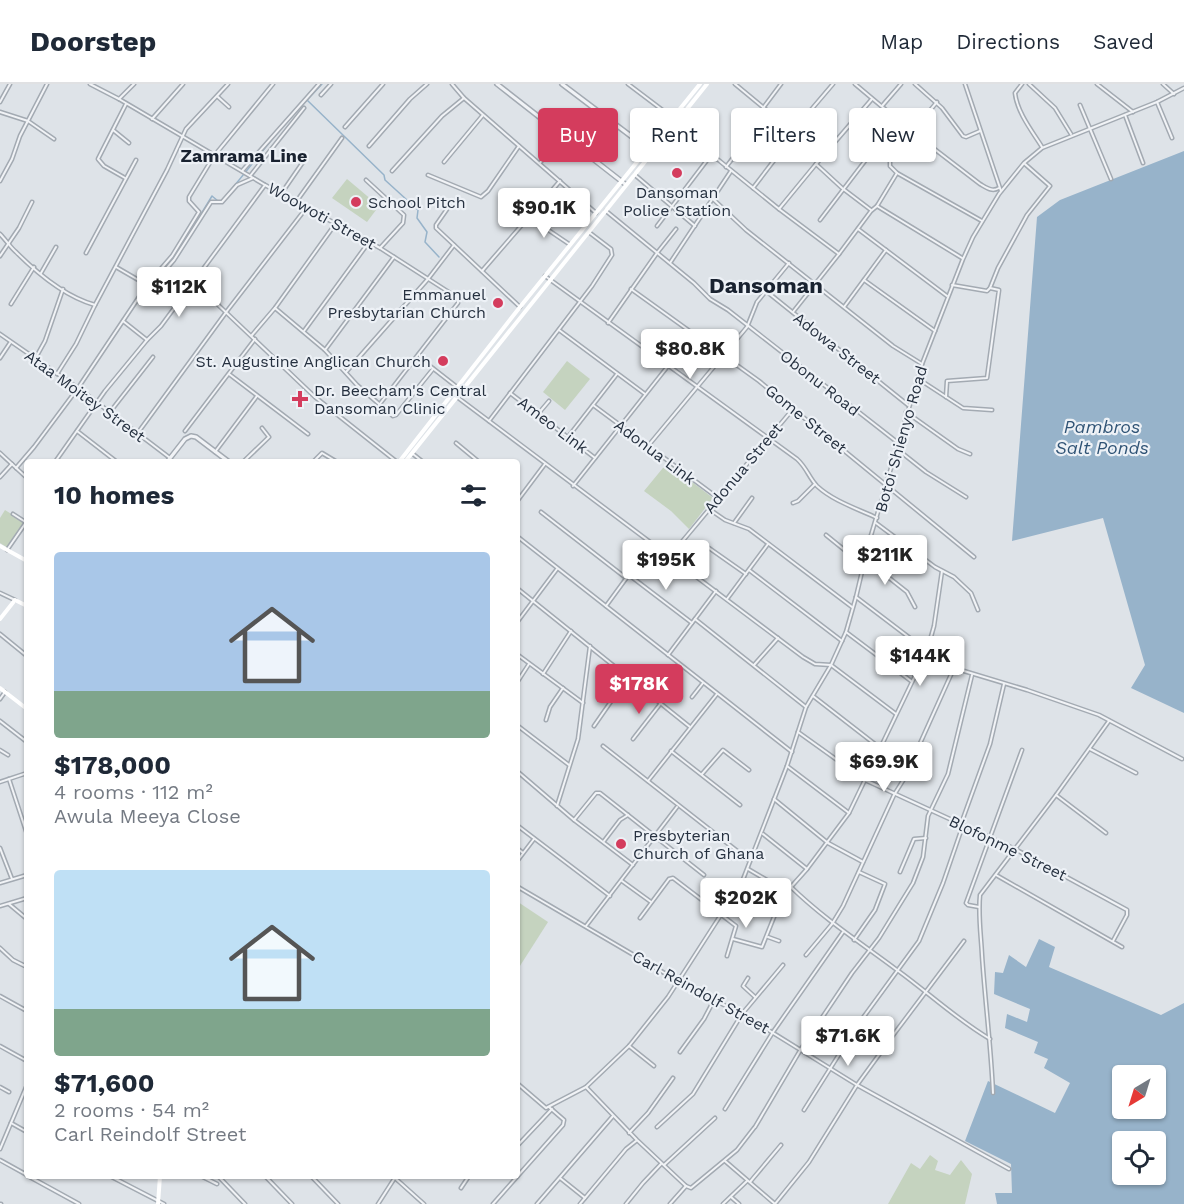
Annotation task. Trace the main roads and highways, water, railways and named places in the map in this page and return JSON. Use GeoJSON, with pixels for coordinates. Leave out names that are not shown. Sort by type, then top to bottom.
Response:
{"type":"FeatureCollection","features":[{"type":"Feature","properties":{"kind":"main road"},"geometry":{"type":"LineString","coordinates":[[407,459],[457,397],[460,389],[520,307],[588,231],[699,84]]}},
{"type":"Feature","properties":{"kind":"main road"},"geometry":{"type":"LineString","coordinates":[[401,459],[460,389],[596,213],[633,174],[706,84]]}},
{"type":"Feature","properties":{"kind":"main road"},"geometry":{"type":"LineString","coordinates":[[0,546],[24,559]]}},
{"type":"Feature","properties":{"kind":"main road"},"geometry":{"type":"LineString","coordinates":[[0,619],[15,600],[24,604]]}},
{"type":"Feature","properties":{"kind":"main road"},"geometry":{"type":"LineString","coordinates":[[0,688],[24,707]]}},
{"type":"Feature","properties":{"kind":"main road"},"geometry":{"type":"LineString","coordinates":[[158,1203],[160,1179]]}},
{"type":"Feature","properties":{"kind":"water","name":"Pambros Salt Ponds"},"geometry":{"type":"Polygon","coordinates":[[[1184,151],[1184,713],[1131,688],[1145,665],[1103,518],[1012,541],[1037,217],[1060,200],[1184,151]]]}},
{"type":"Feature","properties":{"kind":"water"},"geometry":{"type":"Polygon","coordinates":[[[1039,939],[1055,947],[1049,967],[1161,1015],[1184,1003],[1184,1204],[997,1204],[995,1193],[1012,1193],[1011,1164],[965,1141],[988,1081],[1055,1113],[1070,1083],[1044,1068],[1048,1059],[1034,1053],[1038,1042],[1005,1028],[1007,1014],[1027,1022],[1030,1009],[994,994],[995,972],[1003,973],[1009,955],[1026,967],[1039,939]]]}},
{"type":"Feature","properties":{"kind":"waterway"},"geometry":{"type":"LineString","coordinates":[[295,113],[322,84]]}},
{"type":"Feature","properties":{"kind":"waterway"},"geometry":{"type":"LineString","coordinates":[[307,100],[384,175],[385,180],[418,210],[417,218],[427,232],[425,242],[439,257]]}},
{"type":"Feature","properties":{"kind":"waterway"},"geometry":{"type":"LineString","coordinates":[[222,201],[278,132]]}},
{"type":"Feature","properties":{"kind":"waterway"},"geometry":{"type":"LineString","coordinates":[[181,247],[212,196],[218,201]]}},
{"type":"Feature","properties":{"kind":"waterway"},"geometry":{"type":"LineString","coordinates":[[155,277],[175,256]]}},
{"type":"Feature","properties":{"kind":"place","name":"Dansoman Police Station"},"geometry":{"type":"Point","coordinates":[677,173]}},
{"type":"Feature","properties":{"kind":"place","name":"School Pitch"},"geometry":{"type":"Point","coordinates":[356,202]}},
{"type":"Feature","properties":{"kind":"place","name":"Emmanuel Presbytarian Church"},"geometry":{"type":"Point","coordinates":[498,303]}},
{"type":"Feature","properties":{"kind":"place","name":"St. Augustine Anglican Church"},"geometry":{"type":"Point","coordinates":[443,361]}},
{"type":"Feature","properties":{"kind":"place","name":"Dr. Beecham's Central Dansoman Clinic"},"geometry":{"type":"Point","coordinates":[300,399]}},
{"type":"Feature","properties":{"kind":"place","name":"Presbyterian Church of Ghana"},"geometry":{"type":"Point","coordinates":[621,844]}},
{"type":"Feature","properties":{"kind":"district","name":"Zamrama Line"},"geometry":{"type":"Point","coordinates":[244,155]}},
{"type":"Feature","properties":{"kind":"district","name":"Dansoman"},"geometry":{"type":"Point","coordinates":[766,285]}}]}
